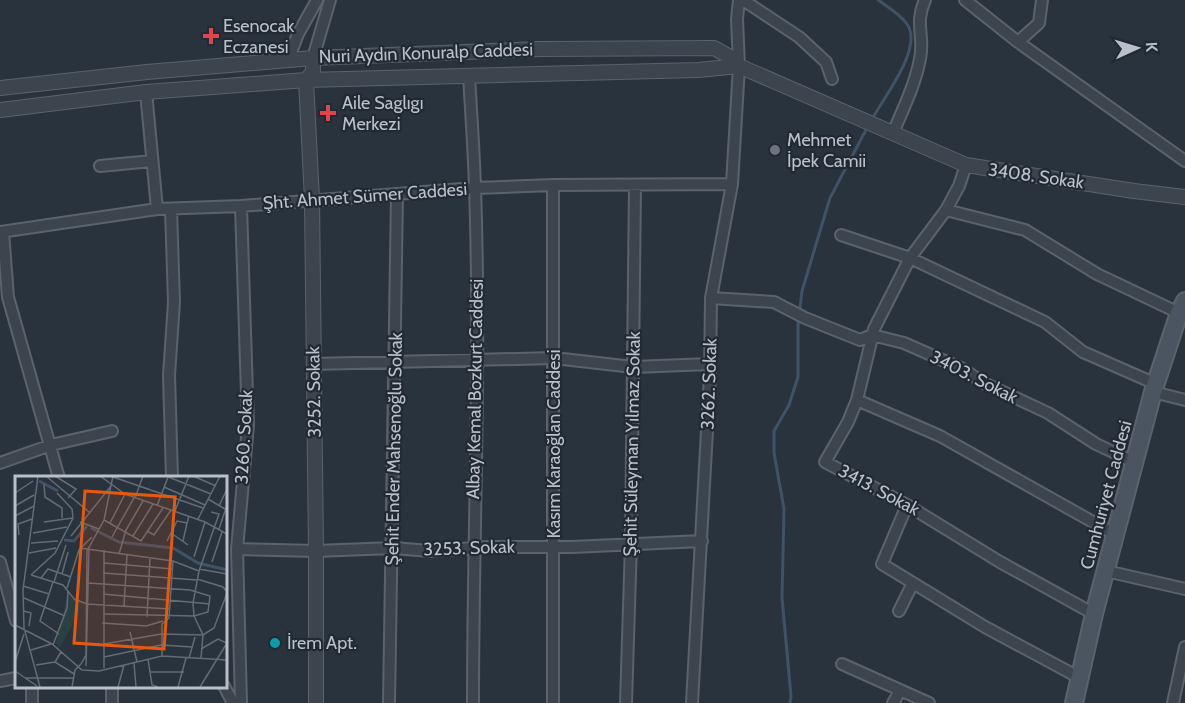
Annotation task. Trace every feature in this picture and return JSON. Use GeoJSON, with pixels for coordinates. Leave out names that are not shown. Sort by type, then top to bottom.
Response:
{"type":"FeatureCollection","features":[{"type":"Feature","properties":{"kind":"main road","name":"Cumhuriyet Caddesi"},"geometry":{"type":"LineString","coordinates":[[1074,703],[1094,614],[1134,462],[1155,388],[1182,307]]}},
{"type":"Feature","properties":{"kind":"street"},"geometry":{"type":"LineString","coordinates":[[287,81],[285,64],[317,0]]}},
{"type":"Feature","properties":{"kind":"street"},"geometry":{"type":"LineString","coordinates":[[306,80],[313,72],[313,58],[330,0]]}},
{"type":"Feature","properties":{"kind":"street"},"geometry":{"type":"LineString","coordinates":[[741,0],[799,37],[826,62],[832,79]]}},
{"type":"Feature","properties":{"kind":"street","name":"3262. Sokak"},"geometry":{"type":"LineString","coordinates":[[692,703],[711,364],[711,298],[732,184],[739,66],[737,19],[741,0]]}},
{"type":"Feature","properties":{"kind":"street"},"geometry":{"type":"LineString","coordinates":[[893,134],[914,83],[921,57],[919,15],[926,0]]}},
{"type":"Feature","properties":{"kind":"street"},"geometry":{"type":"LineString","coordinates":[[965,0],[1018,42],[1185,161]]}},
{"type":"Feature","properties":{"kind":"street"},"geometry":{"type":"LineString","coordinates":[[1018,42],[1039,23],[1042,0]]}},
{"type":"Feature","properties":{"kind":"street","name":"Nuri Aydın Konuralp Caddesi"},"geometry":{"type":"LineString","coordinates":[[0,88],[147,72],[313,58],[478,51],[696,47],[722,51],[739,66],[893,134]]}},
{"type":"Feature","properties":{"kind":"street"},"geometry":{"type":"LineString","coordinates":[[460,52],[458,64],[470,75],[484,65],[484,58],[478,51]]}},
{"type":"Feature","properties":{"kind":"street","name":"Nuri Aydın Konuralp Caddesi"},"geometry":{"type":"LineString","coordinates":[[0,110],[146,92],[287,81],[698,70],[739,66]]}},
{"type":"Feature","properties":{"kind":"street","name":"Albay Kemal Bozkurt Caddesi"},"geometry":{"type":"LineString","coordinates":[[470,75],[476,188],[477,359],[473,703]]}},
{"type":"Feature","properties":{"kind":"street","name":"3252. Sokak"},"geometry":{"type":"LineString","coordinates":[[306,80],[312,200],[316,703]]}},
{"type":"Feature","properties":{"kind":"street"},"geometry":{"type":"LineString","coordinates":[[146,92],[157,209]]}},
{"type":"Feature","properties":{"kind":"street","name":"3408. Sokak"},"geometry":{"type":"LineString","coordinates":[[893,134],[966,165],[1185,197]]}},
{"type":"Feature","properties":{"kind":"street"},"geometry":{"type":"LineString","coordinates":[[100,166],[152,161]]}},
{"type":"Feature","properties":{"kind":"street","name":"3413. Sokak"},"geometry":{"type":"LineString","coordinates":[[966,165],[959,186],[946,210],[910,258],[872,335],[857,399],[849,422],[825,462],[907,505],[1000,562],[1094,614]]}},
{"type":"Feature","properties":{"kind":"street","name":"Şht. Ahmet Sümer Caddesi"},"geometry":{"type":"LineString","coordinates":[[1,232],[157,209],[241,206],[476,188],[732,184]]}},
{"type":"Feature","properties":{"kind":"street","name":"Kasım Karaoğlan Caddesi"},"geometry":{"type":"LineString","coordinates":[[553,185],[553,703]]}},
{"type":"Feature","properties":{"kind":"street","name":"Şehit Süleyman Yılmaz Sokak"},"geometry":{"type":"LineString","coordinates":[[626,703],[631,543],[634,186]]}},
{"type":"Feature","properties":{"kind":"street","name":"Şehit Ender Mahsenoğlu Sokak"},"geometry":{"type":"LineString","coordinates":[[389,703],[397,195]]}},
{"type":"Feature","properties":{"kind":"street","name":"3260. Sokak"},"geometry":{"type":"LineString","coordinates":[[240,703],[237,549],[248,425],[241,206]]}},
{"type":"Feature","properties":{"kind":"street"},"geometry":{"type":"LineString","coordinates":[[171,209],[174,302],[169,375],[172,476]]}},
{"type":"Feature","properties":{"kind":"street"},"geometry":{"type":"LineString","coordinates":[[946,210],[1025,230],[1097,274],[1182,307]]}},
{"type":"Feature","properties":{"kind":"street"},"geometry":{"type":"LineString","coordinates":[[1,232],[8,297],[59,476]]}},
{"type":"Feature","properties":{"kind":"street"},"geometry":{"type":"LineString","coordinates":[[841,235],[910,258],[1045,322],[1083,352],[1155,388],[1185,400]]}},
{"type":"Feature","properties":{"kind":"street","name":"3403. Sokak"},"geometry":{"type":"LineString","coordinates":[[711,298],[774,302],[805,318],[860,340],[872,335],[904,343],[963,369],[982,382],[1048,413],[1096,444],[1134,462]]}},
{"type":"Feature","properties":{"kind":"street"},"geometry":{"type":"LineString","coordinates":[[314,364],[554,358],[633,367],[711,364]]}},
{"type":"Feature","properties":{"kind":"street"},"geometry":{"type":"LineString","coordinates":[[857,399],[940,436],[1116,535]]}},
{"type":"Feature","properties":{"kind":"street"},"geometry":{"type":"LineString","coordinates":[[0,463],[51,445],[112,431]]}},
{"type":"Feature","properties":{"kind":"street"},"geometry":{"type":"LineString","coordinates":[[907,505],[882,564],[985,627],[1080,678]]}},
{"type":"Feature","properties":{"kind":"street","name":"3253. Sokak"},"geometry":{"type":"LineString","coordinates":[[237,549],[316,552],[393,548],[430,551],[702,541]]}},
{"type":"Feature","properties":{"kind":"street"},"geometry":{"type":"LineString","coordinates":[[0,562],[15,617]]}},
{"type":"Feature","properties":{"kind":"street"},"geometry":{"type":"LineString","coordinates":[[1106,571],[1185,589]]}},
{"type":"Feature","properties":{"kind":"street"},"geometry":{"type":"LineString","coordinates":[[899,611],[913,583]]}},
{"type":"Feature","properties":{"kind":"street"},"geometry":{"type":"LineString","coordinates":[[1173,703],[1185,647]]}},
{"type":"Feature","properties":{"kind":"street"},"geometry":{"type":"LineString","coordinates":[[842,664],[929,703]]}},
{"type":"Feature","properties":{"kind":"street"},"geometry":{"type":"LineString","coordinates":[[0,681],[15,678]]}},
{"type":"Feature","properties":{"kind":"street"},"geometry":{"type":"LineString","coordinates":[[225,688],[233,703]]}},
{"type":"Feature","properties":{"kind":"street"},"geometry":{"type":"LineString","coordinates":[[893,703],[900,691]]}},
{"type":"Feature","properties":{"kind":"waterway"},"geometry":{"type":"LineString","coordinates":[[871,121],[900,73],[910,46],[911,34],[907,24],[878,0]]}},
{"type":"Feature","properties":{"kind":"waterway"},"geometry":{"type":"LineString","coordinates":[[790,703],[782,598],[784,509],[774,453],[774,431],[789,405],[798,377],[798,325],[802,291],[830,198],[868,126]]}},
{"type":"Feature","properties":{"kind":"place","name":"Esenocak Eczanesi"},"geometry":{"type":"Point","coordinates":[211,36]}},
{"type":"Feature","properties":{"kind":"place","name":"Aile Saglıgı Merkezi"},"geometry":{"type":"Point","coordinates":[328,113]}},
{"type":"Feature","properties":{"kind":"place","name":"Mehmet İpek Camii"},"geometry":{"type":"Point","coordinates":[775,150]}},
{"type":"Feature","properties":{"kind":"place","name":"İrem Apt."},"geometry":{"type":"Point","coordinates":[275,643]}}]}
